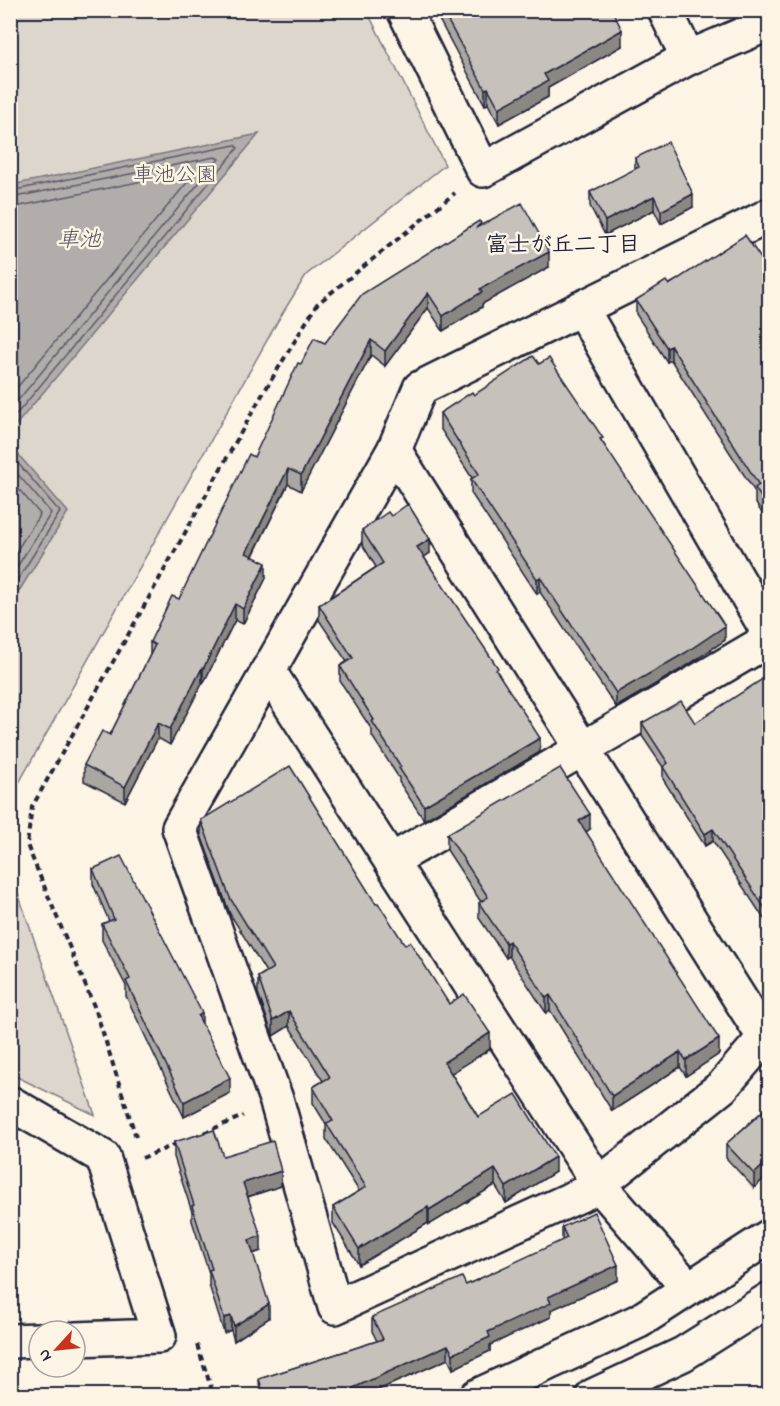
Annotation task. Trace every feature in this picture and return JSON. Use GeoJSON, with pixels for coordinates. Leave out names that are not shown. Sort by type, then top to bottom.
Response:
{"type":"FeatureCollection","features":[{"type":"Feature","properties":{"kind":"street"},"geometry":{"type":"LineString","coordinates":[[404,10],[483,170],[688,58],[770,23]]}},
{"type":"Feature","properties":{"kind":"street"},"geometry":{"type":"LineString","coordinates":[[665,10],[688,58]]}},
{"type":"Feature","properties":{"kind":"street"},"geometry":{"type":"LineString","coordinates":[[394,450],[582,749],[767,1034],[722,1087],[603,1181],[600,1186],[335,1307],[277,1102],[179,828],[394,450],[420,388],[581,308],[766,224]]}},
{"type":"Feature","properties":{"kind":"street"},"geometry":{"type":"LineString","coordinates":[[391,861],[770,637],[581,308]]}},
{"type":"Feature","properties":{"kind":"street"},"geometry":{"type":"LineString","coordinates":[[268,670],[600,1186],[688,1288]]}},
{"type":"Feature","properties":{"kind":"street"},"geometry":{"type":"LineString","coordinates":[[10,1103],[103,1157],[159,1336],[87,1339]]}},
{"type":"Feature","properties":{"kind":"street"},"geometry":{"type":"LineString","coordinates":[[477,1395],[639,1321],[770,1236]]}},
{"type":"Feature","properties":{"kind":"street"},"geometry":{"type":"LineString","coordinates":[[593,1395],[683,1354],[770,1299]]}},
{"type":"Feature","properties":{"kind":"street"},"geometry":{"type":"LineString","coordinates":[[10,1341],[27,1340]]}},
{"type":"Feature","properties":{"kind":"path"},"geometry":{"type":"LineString","coordinates":[[193,1137],[277,1102]]}},
{"type":"Feature","properties":{"kind":"path"},"geometry":{"type":"LineString","coordinates":[[141,1158],[183,1141]]}},
{"type":"Feature","properties":{"kind":"green space","name":"車池公園"},"geometry":{"type":"Polygon","coordinates":[[[11,11],[367,11],[445,165],[306,275],[279,319],[11,797],[11,11]]]}},
{"type":"Feature","properties":{"kind":"green space"},"geometry":{"type":"Polygon","coordinates":[[[11,873],[95,1115],[11,1074],[11,873]]]}},
{"type":"Feature","properties":{"kind":"water","name":"車池"},"geometry":{"type":"Polygon","coordinates":[[[259,134],[11,431],[11,185],[259,134]]]}},
{"type":"Feature","properties":{"kind":"water"},"geometry":{"type":"Polygon","coordinates":[[[10,445],[68,512],[11,604],[10,604],[10,445]]]}},
{"type":"Feature","properties":{"kind":"building"},"geometry":{"type":"Polygon","coordinates":[[[442,10],[612,10],[622,30],[544,74],[548,81],[499,108],[488,88],[485,89],[442,10]]]}},
{"type":"Feature","properties":{"kind":"building"},"geometry":{"type":"Polygon","coordinates":[[[668,142],[693,194],[661,211],[654,196],[605,221],[590,192],[639,167],[635,158],[668,142]]]}},
{"type":"Feature","properties":{"kind":"building"},"geometry":{"type":"Polygon","coordinates":[[[522,203],[549,252],[480,289],[482,292],[443,316],[428,293],[385,351],[371,340],[301,475],[288,469],[246,553],[266,563],[243,609],[235,604],[170,729],[158,723],[125,787],[84,765],[102,731],[110,735],[155,645],[150,642],[172,596],[179,599],[249,454],[254,457],[298,363],[301,364],[314,338],[325,343],[362,294],[479,221],[481,223],[476,228],[522,203]]]}},
{"type":"Feature","properties":{"kind":"building"},"geometry":{"type":"Polygon","coordinates":[[[745,235],[770,272],[770,511],[755,488],[759,485],[671,346],[667,348],[636,300],[666,281],[669,285],[745,235]]]}},
{"type":"Feature","properties":{"kind":"building"},"geometry":{"type":"Polygon","coordinates":[[[533,356],[539,364],[549,358],[603,438],[600,439],[725,626],[685,653],[616,693],[540,577],[537,579],[471,479],[479,474],[440,413],[472,392],[474,395],[533,356]]]}},
{"type":"Feature","properties":{"kind":"building"},"geometry":{"type":"Polygon","coordinates":[[[408,504],[430,539],[417,547],[498,668],[496,670],[540,738],[424,806],[399,768],[401,767],[372,721],[374,720],[340,666],[353,658],[319,605],[383,563],[362,530],[388,512],[391,516],[408,504]]]}},
{"type":"Feature","properties":{"kind":"building"},"geometry":{"type":"Polygon","coordinates":[[[764,678],[770,687],[770,916],[713,829],[705,834],[663,767],[668,763],[642,723],[681,701],[695,723],[764,678]]]}},
{"type":"Feature","properties":{"kind":"building"},"geometry":{"type":"Polygon","coordinates":[[[290,766],[376,904],[378,903],[405,945],[410,942],[449,1004],[464,994],[490,1033],[444,1062],[478,1117],[516,1094],[555,1157],[506,1187],[495,1169],[429,1210],[428,1207],[359,1249],[333,1207],[366,1187],[326,1123],[333,1121],[313,1087],[330,1077],[289,1011],[273,1021],[258,977],[273,968],[230,898],[201,820],[290,766]]]}},
{"type":"Feature","properties":{"kind":"building"},"geometry":{"type":"Polygon","coordinates":[[[560,768],[590,814],[579,821],[719,1039],[686,1060],[680,1052],[612,1096],[550,995],[546,998],[509,941],[506,943],[479,903],[488,897],[447,834],[560,768]]]}},
{"type":"Feature","properties":{"kind":"building"},"geometry":{"type":"Polygon","coordinates":[[[121,856],[202,1013],[198,1016],[230,1078],[184,1102],[126,981],[130,979],[102,924],[114,919],[93,869],[121,856]]]}},
{"type":"Feature","properties":{"kind":"building"},"geometry":{"type":"Polygon","coordinates":[[[770,1105],[770,1159],[754,1174],[726,1144],[770,1105]]]}},
{"type":"Feature","properties":{"kind":"building"},"geometry":{"type":"Polygon","coordinates":[[[214,1130],[223,1156],[273,1141],[281,1171],[243,1183],[261,1236],[249,1240],[269,1304],[234,1326],[231,1316],[224,1318],[209,1270],[212,1269],[192,1206],[194,1205],[174,1142],[214,1130]]]}},
{"type":"Feature","properties":{"kind":"building"},"geometry":{"type":"Polygon","coordinates":[[[594,1212],[618,1265],[548,1297],[551,1303],[488,1332],[490,1337],[453,1354],[448,1345],[353,1388],[353,1390],[337,1395],[264,1395],[259,1379],[383,1339],[372,1317],[462,1277],[466,1285],[567,1238],[562,1227],[594,1212]]]}},
{"type":"Feature","properties":{"kind":"district","name":"富士が丘二丁目"},"geometry":{"type":"Point","coordinates":[563,246]}}]}
